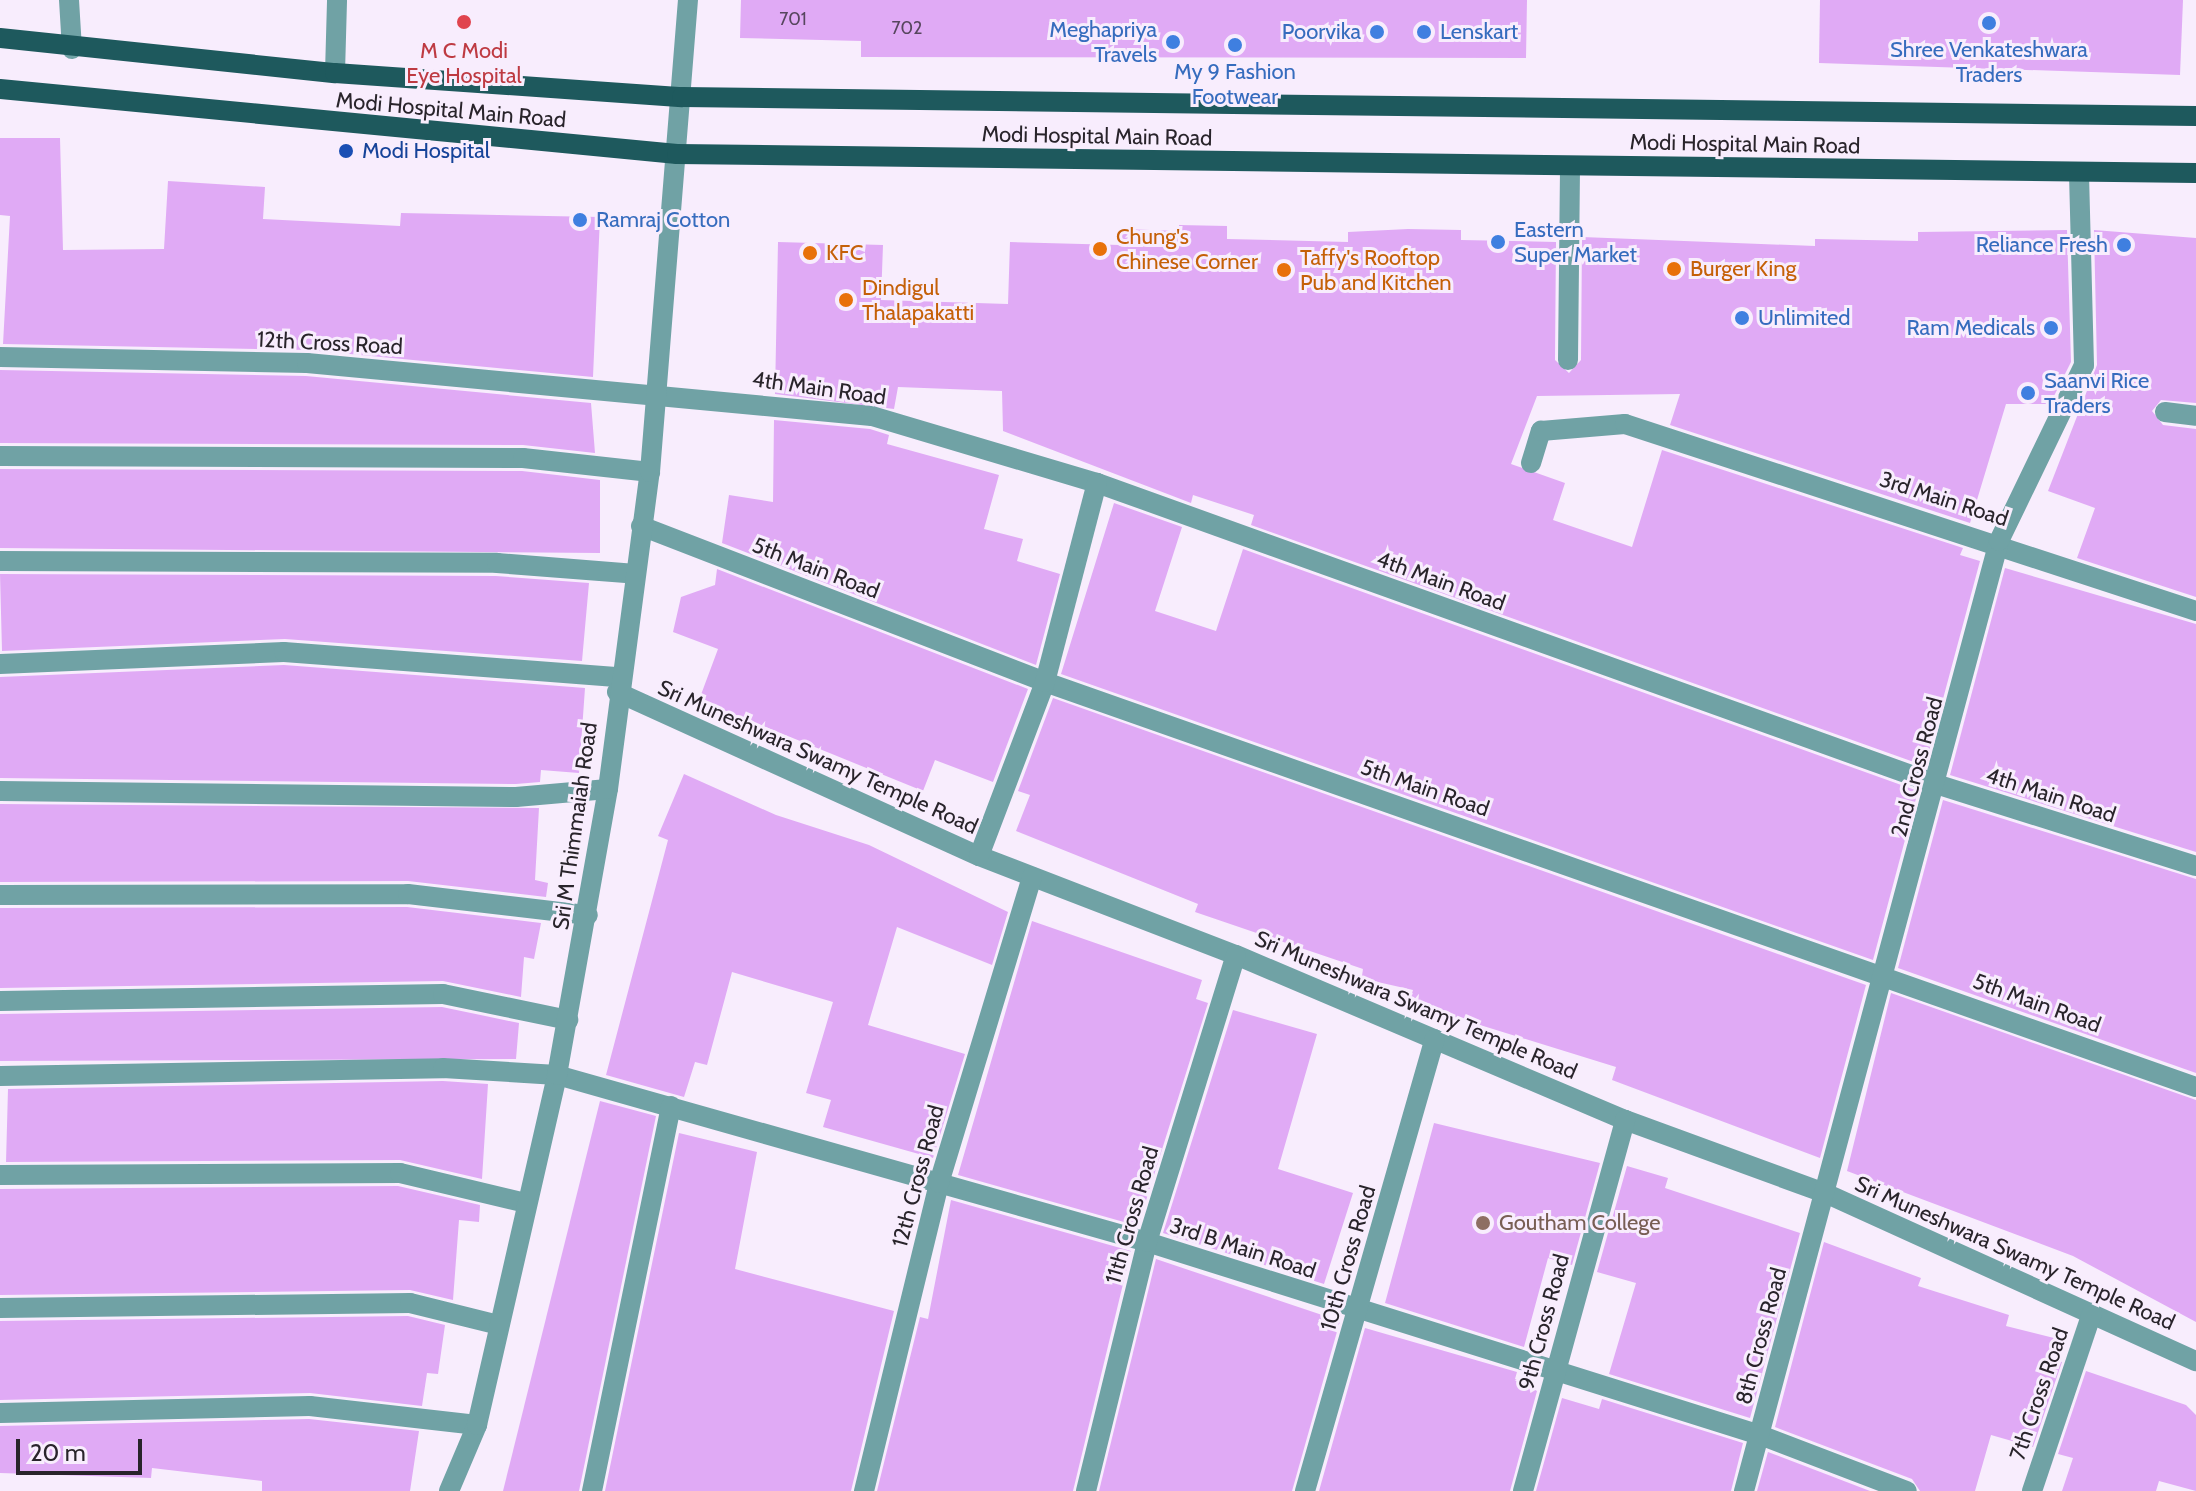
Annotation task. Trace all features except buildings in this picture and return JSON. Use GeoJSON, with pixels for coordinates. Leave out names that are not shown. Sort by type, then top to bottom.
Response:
{"type":"FeatureCollection","features":[{"type":"Feature","properties":{"kind":"main road","name":"Modi Hospital Main Road"},"geometry":{"type":"LineString","coordinates":[[0,38],[72,49],[335,73],[682,97],[2196,116]]}},
{"type":"Feature","properties":{"kind":"main road","name":"Modi Hospital Main Road"},"geometry":{"type":"LineString","coordinates":[[0,89],[677,154],[2196,173]]}},
{"type":"Feature","properties":{"kind":"street"},"geometry":{"type":"LineString","coordinates":[[69,0],[72,49]]}},
{"type":"Feature","properties":{"kind":"street"},"geometry":{"type":"LineString","coordinates":[[335,73],[337,0]]}},
{"type":"Feature","properties":{"kind":"street"},"geometry":{"type":"LineString","coordinates":[[677,154],[688,0]]}},
{"type":"Feature","properties":{"kind":"street","name":"Sri M Thimmaiah Road"},"geometry":{"type":"LineString","coordinates":[[449,1491],[477,1425],[557,1075],[588,915],[650,472],[677,154]]}},
{"type":"Feature","properties":{"kind":"street"},"geometry":{"type":"LineString","coordinates":[[1568,360],[1570,166]]}},
{"type":"Feature","properties":{"kind":"street","name":"2nd Cross Road"},"geometry":{"type":"LineString","coordinates":[[1825,1193],[1939,785],[1999,541],[2084,365],[2079,173]]}},
{"type":"Feature","properties":{"kind":"street","name":"12th Cross Road"},"geometry":{"type":"LineString","coordinates":[[0,357],[307,363],[657,392]]}},
{"type":"Feature","properties":{"kind":"street","name":"4th Main Road"},"geometry":{"type":"LineString","coordinates":[[657,392],[872,416],[1097,483],[1939,785],[2196,866]]}},
{"type":"Feature","properties":{"kind":"street"},"geometry":{"type":"LineString","coordinates":[[2165,412],[2196,416]]}},
{"type":"Feature","properties":{"kind":"street","name":"3rd Main Road"},"geometry":{"type":"LineString","coordinates":[[1531,463],[1541,431],[1570,424],[1625,424],[1999,541],[2196,611]]}},
{"type":"Feature","properties":{"kind":"street"},"geometry":{"type":"LineString","coordinates":[[0,456],[523,458],[650,472]]}},
{"type":"Feature","properties":{"kind":"street"},"geometry":{"type":"LineString","coordinates":[[979,856],[1045,682],[1097,483]]}},
{"type":"Feature","properties":{"kind":"street","name":"5th Main Road"},"geometry":{"type":"LineString","coordinates":[[641,526],[1045,682],[1884,973],[2196,1087]]}},
{"type":"Feature","properties":{"kind":"street"},"geometry":{"type":"LineString","coordinates":[[0,561],[497,563],[636,574]]}},
{"type":"Feature","properties":{"kind":"street"},"geometry":{"type":"LineString","coordinates":[[0,664],[284,652],[618,685]]}},
{"type":"Feature","properties":{"kind":"street","name":"Sri Muneshwara Swamy Temple Road"},"geometry":{"type":"LineString","coordinates":[[618,685],[979,856],[1236,955],[1625,1120],[1825,1193],[2196,1361]]}},
{"type":"Feature","properties":{"kind":"street"},"geometry":{"type":"LineString","coordinates":[[0,791],[516,797],[608,789]]}},
{"type":"Feature","properties":{"kind":"street","name":"12th Cross Road"},"geometry":{"type":"LineString","coordinates":[[864,1491],[939,1183],[1032,877]]}},
{"type":"Feature","properties":{"kind":"street"},"geometry":{"type":"LineString","coordinates":[[0,895],[408,894],[588,915]]}},
{"type":"Feature","properties":{"kind":"street","name":"11th Cross Road"},"geometry":{"type":"LineString","coordinates":[[1086,1491],[1147,1242],[1236,955]]}},
{"type":"Feature","properties":{"kind":"street"},"geometry":{"type":"LineString","coordinates":[[0,1001],[443,994],[568,1020]]}},
{"type":"Feature","properties":{"kind":"street","name":"10th Cross Road"},"geometry":{"type":"LineString","coordinates":[[1305,1491],[1435,1039]]}},
{"type":"Feature","properties":{"kind":"street","name":"3rd B Main Road"},"geometry":{"type":"LineString","coordinates":[[0,1076],[443,1068],[557,1075],[1147,1242],[1358,1311],[1760,1435],[1907,1491]]}},
{"type":"Feature","properties":{"kind":"street"},"geometry":{"type":"LineString","coordinates":[[592,1491],[671,1106]]}},
{"type":"Feature","properties":{"kind":"street","name":"9th Cross Road"},"geometry":{"type":"LineString","coordinates":[[1523,1491],[1625,1120]]}},
{"type":"Feature","properties":{"kind":"street"},"geometry":{"type":"LineString","coordinates":[[0,1175],[400,1173],[526,1203]]}},
{"type":"Feature","properties":{"kind":"street","name":"8th Cross Road"},"geometry":{"type":"LineString","coordinates":[[1744,1491],[1825,1193]]}},
{"type":"Feature","properties":{"kind":"street"},"geometry":{"type":"LineString","coordinates":[[0,1308],[410,1303],[499,1325]]}},
{"type":"Feature","properties":{"kind":"street","name":"7th Cross Road"},"geometry":{"type":"LineString","coordinates":[[2032,1491],[2092,1313]]}},
{"type":"Feature","properties":{"kind":"street"},"geometry":{"type":"LineString","coordinates":[[0,1413],[310,1406],[477,1425]]}},
{"type":"Feature","properties":{"kind":"place","name":"M C Modi Eye Hospital"},"geometry":{"type":"Point","coordinates":[464,22]}},
{"type":"Feature","properties":{"kind":"place","name":"Shree Venkateshwara Traders"},"geometry":{"type":"Point","coordinates":[1989,23]}},
{"type":"Feature","properties":{"kind":"place","name":"Poorvika"},"geometry":{"type":"Point","coordinates":[1377,32]}},
{"type":"Feature","properties":{"kind":"place","name":"Lenskart"},"geometry":{"type":"Point","coordinates":[1424,32]}},
{"type":"Feature","properties":{"kind":"place","name":"Meghapriya Travels"},"geometry":{"type":"Point","coordinates":[1173,42]}},
{"type":"Feature","properties":{"kind":"place","name":"My 9 Fashion Footwear"},"geometry":{"type":"Point","coordinates":[1235,45]}},
{"type":"Feature","properties":{"kind":"place","name":"Modi Hospital"},"geometry":{"type":"Point","coordinates":[346,151]}},
{"type":"Feature","properties":{"kind":"place","name":"Ramraj Cotton"},"geometry":{"type":"Point","coordinates":[580,220]}},
{"type":"Feature","properties":{"kind":"place","name":"Eastern Super Market"},"geometry":{"type":"Point","coordinates":[1498,242]}},
{"type":"Feature","properties":{"kind":"place","name":"Reliance Fresh"},"geometry":{"type":"Point","coordinates":[2124,245]}},
{"type":"Feature","properties":{"kind":"place","name":"Chung's Chinese Corner"},"geometry":{"type":"Point","coordinates":[1100,249]}},
{"type":"Feature","properties":{"kind":"place","name":"KFC"},"geometry":{"type":"Point","coordinates":[810,253]}},
{"type":"Feature","properties":{"kind":"place","name":"Burger King"},"geometry":{"type":"Point","coordinates":[1674,269]}},
{"type":"Feature","properties":{"kind":"place","name":"Taffy's Rooftop Pub and Kitchen"},"geometry":{"type":"Point","coordinates":[1284,270]}},
{"type":"Feature","properties":{"kind":"place","name":"Dindigul Thalapakatti"},"geometry":{"type":"Point","coordinates":[846,300]}},
{"type":"Feature","properties":{"kind":"place","name":"Unlimited"},"geometry":{"type":"Point","coordinates":[1742,318]}},
{"type":"Feature","properties":{"kind":"place","name":"Ram Medicals"},"geometry":{"type":"Point","coordinates":[2051,328]}},
{"type":"Feature","properties":{"kind":"place","name":"Saanvi Rice Traders"},"geometry":{"type":"Point","coordinates":[2028,393]}},
{"type":"Feature","properties":{"kind":"place","name":"Goutham College"},"geometry":{"type":"Point","coordinates":[1483,1223]}}]}
